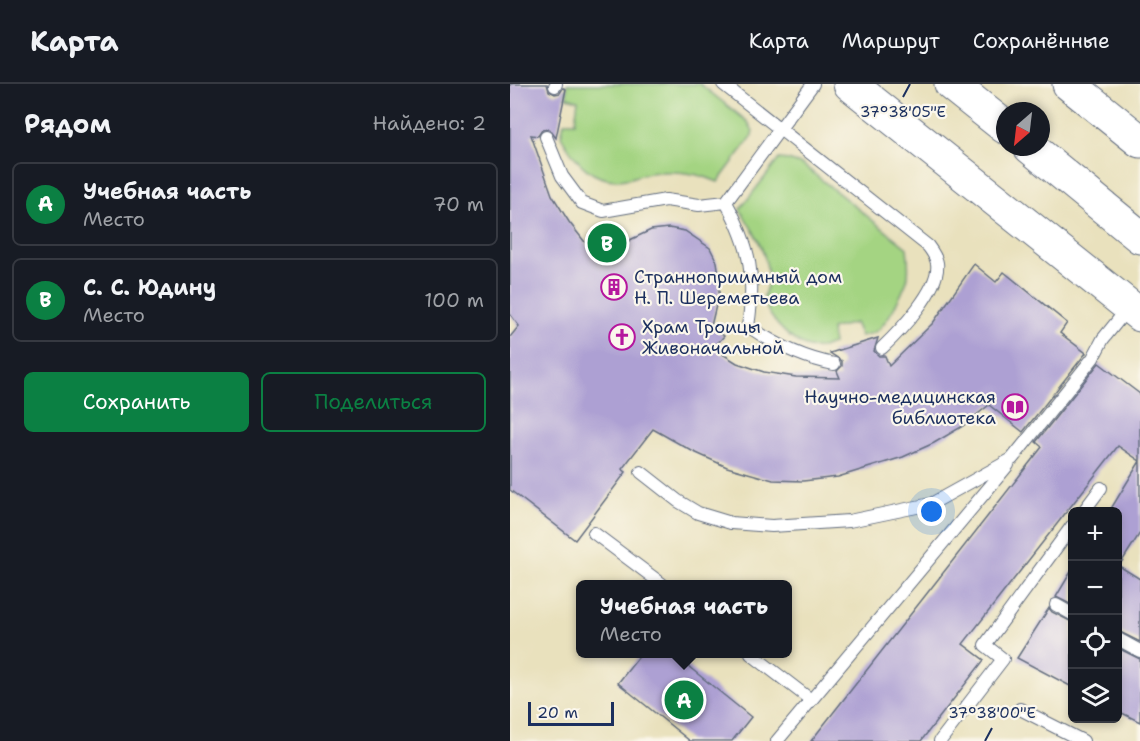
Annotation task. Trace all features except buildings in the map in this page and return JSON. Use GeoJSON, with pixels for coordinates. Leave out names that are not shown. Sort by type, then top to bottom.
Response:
{"type":"FeatureCollection","features":[{"type":"Feature","properties":{"kind":"main road"},"geometry":{"type":"LineString","coordinates":[[850,84],[1136,311]]}},
{"type":"Feature","properties":{"kind":"main road"},"geometry":{"type":"LineString","coordinates":[[951,84],[996,120]]}},
{"type":"Feature","properties":{"kind":"main road"},"geometry":{"type":"LineString","coordinates":[[1069,84],[1140,141]]}},
{"type":"Feature","properties":{"kind":"main road"},"geometry":{"type":"LineString","coordinates":[[1041,156],[1140,237]]}},
{"type":"Feature","properties":{"kind":"lane"},"geometry":{"type":"LineString","coordinates":[[723,84],[928,246],[937,263],[934,280],[920,307],[882,348]]}},
{"type":"Feature","properties":{"kind":"lane"},"geometry":{"type":"LineString","coordinates":[[546,137],[562,176],[582,203],[603,212],[666,200],[699,205],[726,202],[813,84]]}},
{"type":"Feature","properties":{"kind":"lane"},"geometry":{"type":"LineString","coordinates":[[726,202],[740,228],[751,269],[753,300],[748,326],[767,339],[813,360],[834,364]]}},
{"type":"Feature","properties":{"kind":"lane"},"geometry":{"type":"LineString","coordinates":[[777,741],[1012,459],[1093,358],[1103,339],[1136,311]]}},
{"type":"Feature","properties":{"kind":"lane"},"geometry":{"type":"LineString","coordinates":[[641,472],[678,501],[698,513],[731,523],[772,526],[849,521],[931,504],[1012,459]]}},
{"type":"Feature","properties":{"kind":"lane"},"geometry":{"type":"LineString","coordinates":[[1087,507],[1101,488]]}},
{"type":"Feature","properties":{"kind":"lane"},"geometry":{"type":"LineString","coordinates":[[940,741],[1003,659],[985,645],[1068,531]]}},
{"type":"Feature","properties":{"kind":"lane"},"geometry":{"type":"LineString","coordinates":[[594,532],[656,580]]}},
{"type":"Feature","properties":{"kind":"lane"},"geometry":{"type":"LineString","coordinates":[[1056,605],[1068,612]]}},
{"type":"Feature","properties":{"kind":"lane"},"geometry":{"type":"LineString","coordinates":[[1122,641],[1140,651]]}},
{"type":"Feature","properties":{"kind":"lane"},"geometry":{"type":"LineString","coordinates":[[756,658],[812,700]]}},
{"type":"Feature","properties":{"kind":"lane"},"geometry":{"type":"LineString","coordinates":[[1020,709],[1083,741]]}},
{"type":"Feature","properties":{"kind":"green space"},"geometry":{"type":"Polygon","coordinates":[[[567,84],[700,84],[748,122],[753,131],[751,138],[718,182],[693,174],[675,172],[649,173],[626,179],[604,178],[586,169],[572,154],[561,136],[564,122],[575,122],[578,100],[567,97],[567,84]]]}},
{"type":"Feature","properties":{"kind":"green space"},"geometry":{"type":"Polygon","coordinates":[[[779,159],[803,165],[907,248],[909,269],[907,281],[889,316],[875,332],[861,336],[855,323],[831,329],[833,344],[822,348],[811,348],[785,333],[771,316],[764,300],[768,282],[763,252],[740,209],[779,159]]]}},
{"type":"Feature","properties":{"kind":"place","name":"С. С. Юдину"},"geometry":{"type":"Point","coordinates":[607,243]}},
{"type":"Feature","properties":{"kind":"place","name":"Странноприимный дом Н. П. Шереметьева"},"geometry":{"type":"Point","coordinates":[614,287]}},
{"type":"Feature","properties":{"kind":"place","name":"Храм Троицы Живоначальной"},"geometry":{"type":"Point","coordinates":[622,337]}},
{"type":"Feature","properties":{"kind":"place","name":"Научно-медицинская библиотека"},"geometry":{"type":"Point","coordinates":[1015,407]}},
{"type":"Feature","properties":{"kind":"place","name":"Учебная часть"},"geometry":{"type":"Point","coordinates":[684,700]}}]}
